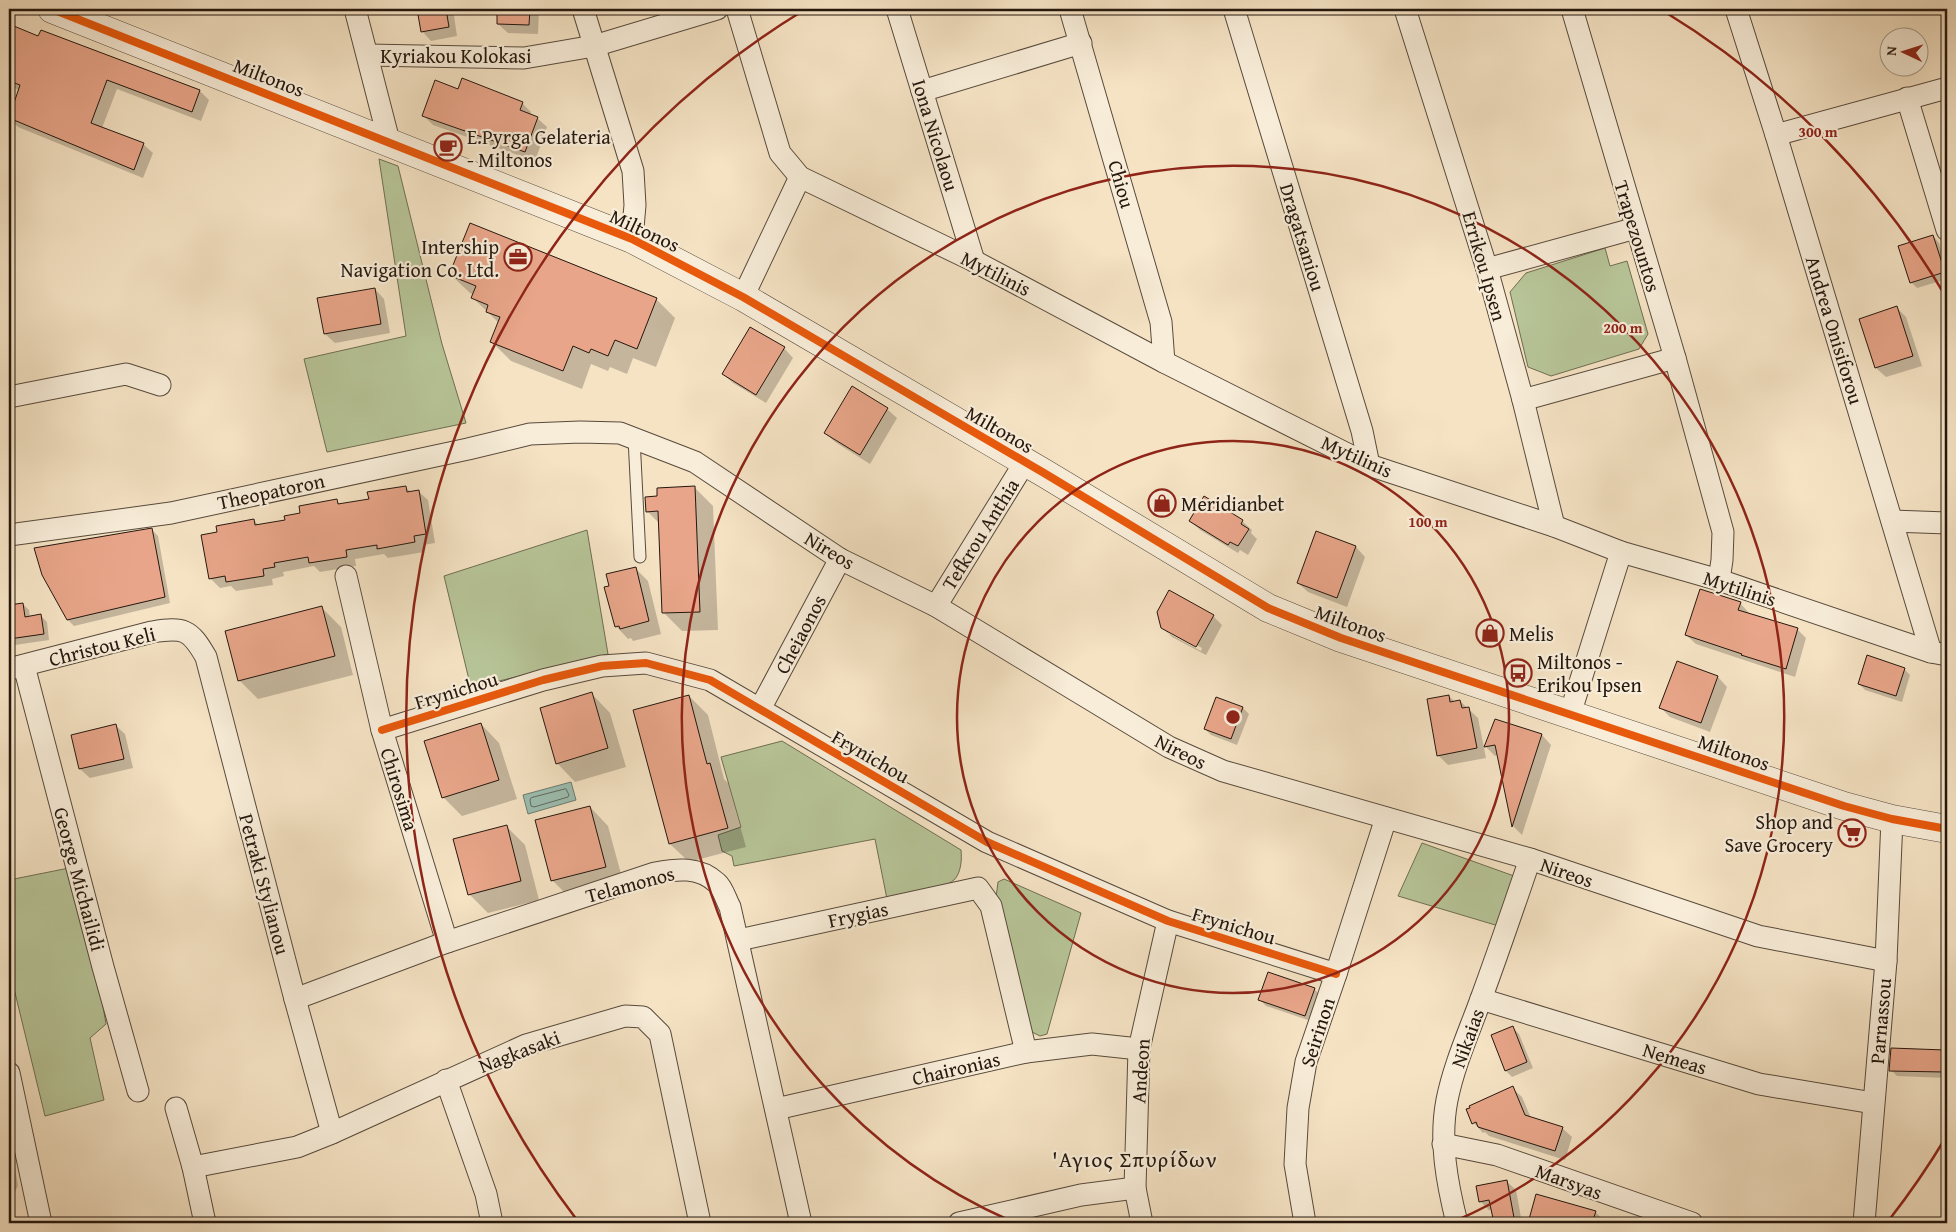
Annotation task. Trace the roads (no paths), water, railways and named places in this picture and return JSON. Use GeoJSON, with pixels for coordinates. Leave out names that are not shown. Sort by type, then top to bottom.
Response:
{"type":"FeatureCollection","features":[{"type":"Feature","properties":{"kind":"street","name":"Miltonos"},"geometry":{"type":"LineString","coordinates":[[52,9],[389,141],[632,239],[743,297],[1025,462],[1268,608],[1341,638],[1844,806],[1892,819],[1947,829]]}},
{"type":"Feature","properties":{"kind":"street"},"geometry":{"type":"LineString","coordinates":[[355,9],[389,141]]}},
{"type":"Feature","properties":{"kind":"street"},"geometry":{"type":"LineString","coordinates":[[583,9],[633,171],[636,205],[632,239]]}},
{"type":"Feature","properties":{"kind":"street","name":"Kyriakou Kolokasi"},"geometry":{"type":"LineString","coordinates":[[368,55],[524,58],[594,46],[717,9]]}},
{"type":"Feature","properties":{"kind":"street"},"geometry":{"type":"LineString","coordinates":[[737,9],[780,153],[800,177],[743,297]]}},
{"type":"Feature","properties":{"kind":"street","name":"Iona Nicolaou"},"geometry":{"type":"LineString","coordinates":[[897,9],[974,261]]}},
{"type":"Feature","properties":{"kind":"street","name":"Chiou"},"geometry":{"type":"LineString","coordinates":[[1070,9],[1162,322],[1164,362]]}},
{"type":"Feature","properties":{"kind":"street","name":"Dragatsaniou"},"geometry":{"type":"LineString","coordinates":[[1234,9],[1359,421],[1369,465]]}},
{"type":"Feature","properties":{"kind":"street","name":"Errikou Ipsen"},"geometry":{"type":"LineString","coordinates":[[1405,9],[1487,269],[1523,400],[1554,526]]}},
{"type":"Feature","properties":{"kind":"street","name":"Trapezountos"},"geometry":{"type":"LineString","coordinates":[[1572,9],[1675,358],[1723,532],[1719,580]]}},
{"type":"Feature","properties":{"kind":"street","name":"Andrea Onisiforou"},"geometry":{"type":"LineString","coordinates":[[1736,9],[1776,135],[1892,521],[1939,654]]}},
{"type":"Feature","properties":{"kind":"street"},"geometry":{"type":"LineString","coordinates":[[922,91],[1081,43]]}},
{"type":"Feature","properties":{"kind":"street"},"geometry":{"type":"LineString","coordinates":[[1776,135],[1947,88]]}},
{"type":"Feature","properties":{"kind":"street"},"geometry":{"type":"LineString","coordinates":[[1907,98],[1947,230]]}},
{"type":"Feature","properties":{"kind":"street","name":"Mytilinis"},"geometry":{"type":"LineString","coordinates":[[800,177],[974,261],[1164,362],[1369,465],[1554,526],[1621,552],[1719,580],[1939,654]]}},
{"type":"Feature","properties":{"kind":"street"},"geometry":{"type":"LineString","coordinates":[[1487,269],[1636,228]]}},
{"type":"Feature","properties":{"kind":"street"},"geometry":{"type":"LineString","coordinates":[[1523,400],[1675,358]]}},
{"type":"Feature","properties":{"kind":"street"},"geometry":{"type":"LineString","coordinates":[[9,397],[126,374],[160,386]]}},
{"type":"Feature","properties":{"kind":"street","name":"Nireos"},"geometry":{"type":"LineString","coordinates":[[530,434],[620,433],[695,462],[840,559],[936,606],[1169,747],[1223,771],[1530,859],[1758,936],[1886,961]]}},
{"type":"Feature","properties":{"kind":"street","name":"Theopatoron"},"geometry":{"type":"LineString","coordinates":[[9,535],[171,513],[530,434]]}},
{"type":"Feature","properties":{"kind":"street","name":"Tefkrou Anthia"},"geometry":{"type":"LineString","coordinates":[[936,606],[1025,462]]}},
{"type":"Feature","properties":{"kind":"street"},"geometry":{"type":"LineString","coordinates":[[1892,521],[1947,523]]}},
{"type":"Feature","properties":{"kind":"street"},"geometry":{"type":"LineString","coordinates":[[1570,714],[1621,552]]}},
{"type":"Feature","properties":{"kind":"street","name":"Cheiaonos"},"geometry":{"type":"LineString","coordinates":[[760,709],[840,559]]}},
{"type":"Feature","properties":{"kind":"street","name":"Chirosima"},"geometry":{"type":"LineString","coordinates":[[346,576],[382,730],[447,942]]}},
{"type":"Feature","properties":{"kind":"street","name":"Christou Keli"},"geometry":{"type":"LineString","coordinates":[[16,667],[152,632],[175,629],[195,638]]}},
{"type":"Feature","properties":{"kind":"street","name":"Petraki Stylianou"},"geometry":{"type":"LineString","coordinates":[[195,638],[206,657],[332,1132]]}},
{"type":"Feature","properties":{"kind":"street","name":"Frynichou"},"geometry":{"type":"LineString","coordinates":[[382,730],[543,680],[602,666],[646,663],[710,680],[987,842],[1168,921],[1336,974]]}},
{"type":"Feature","properties":{"kind":"street","name":"George Michailidi"},"geometry":{"type":"LineString","coordinates":[[16,667],[138,1091]]}},
{"type":"Feature","properties":{"kind":"street","name":"Seirinon"},"geometry":{"type":"LineString","coordinates":[[1305,1223],[1295,1164],[1298,1108],[1306,1062],[1386,818]]}},
{"type":"Feature","properties":{"kind":"street","name":"Parnassou"},"geometry":{"type":"LineString","coordinates":[[1864,1223],[1886,961],[1892,819]]}},
{"type":"Feature","properties":{"kind":"street","name":"Nikaias"},"geometry":{"type":"LineString","coordinates":[[1457,1223],[1447,1181],[1444,1144],[1447,1100],[1460,1055],[1530,859]]}},
{"type":"Feature","properties":{"kind":"street","name":"Telamonos"},"geometry":{"type":"LineString","coordinates":[[295,998],[447,942],[655,873],[677,869],[701,872],[718,884],[730,907],[801,1223]]}},
{"type":"Feature","properties":{"kind":"street","name":"Frygias"},"geometry":{"type":"LineString","coordinates":[[738,940],[978,888],[991,906],[1026,1052]]}},
{"type":"Feature","properties":{"kind":"street","name":"Andeon"},"geometry":{"type":"LineString","coordinates":[[1142,1223],[1135,1188],[1139,1049],[1168,921]]}},
{"type":"Feature","properties":{"kind":"street","name":"Nemeas"},"geometry":{"type":"LineString","coordinates":[[1481,999],[1759,1084],[1873,1103]]}},
{"type":"Feature","properties":{"kind":"street","name":"Nagkasaki"},"geometry":{"type":"LineString","coordinates":[[193,1167],[296,1147],[526,1045],[625,1016],[643,1017],[660,1034],[700,1223]]}},
{"type":"Feature","properties":{"kind":"street","name":"Chaironias"},"geometry":{"type":"LineString","coordinates":[[776,1109],[1026,1052],[1092,1044],[1139,1049]]}},
{"type":"Feature","properties":{"kind":"street"},"geometry":{"type":"LineString","coordinates":[[9,1073],[35,1222]]}},
{"type":"Feature","properties":{"kind":"street"},"geometry":{"type":"LineString","coordinates":[[446,1080],[486,1194],[492,1223]]}},
{"type":"Feature","properties":{"kind":"street"},"geometry":{"type":"LineString","coordinates":[[176,1108],[193,1167],[205,1223]]}},
{"type":"Feature","properties":{"kind":"street","name":"Marsyas"},"geometry":{"type":"LineString","coordinates":[[1444,1144],[1497,1155],[1692,1223]]}},
{"type":"Feature","properties":{"kind":"street"},"geometry":{"type":"LineString","coordinates":[[959,1223],[1081,1195],[1135,1188]]}},
{"type":"Feature","properties":{"kind":"lane"},"geometry":{"type":"LineString","coordinates":[[634,438],[640,557]]}},
{"type":"Feature","properties":{"kind":"water"},"geometry":{"type":"Polygon","coordinates":[[[571,782],[576,800],[528,814],[523,795],[571,782]]]}},
{"type":"Feature","properties":{"kind":"place","name":"E.Pyrga Gelateria - Miltonos"},"geometry":{"type":"Point","coordinates":[448,147]}},
{"type":"Feature","properties":{"kind":"place","name":"Intership Navigation Co. Ltd."},"geometry":{"type":"Point","coordinates":[518,257]}},
{"type":"Feature","properties":{"kind":"place","name":"Meridianbet"},"geometry":{"type":"Point","coordinates":[1162,503]}},
{"type":"Feature","properties":{"kind":"place","name":"Melis"},"geometry":{"type":"Point","coordinates":[1490,633]}},
{"type":"Feature","properties":{"kind":"place","name":"Miltonos - Erikou Ipsen"},"geometry":{"type":"Point","coordinates":[1518,673]}},
{"type":"Feature","properties":{"kind":"place","name":"Shop and Save Grocery"},"geometry":{"type":"Point","coordinates":[1852,833]}},
{"type":"Feature","properties":{"kind":"district","name":"'Αγιος Σπυρίδων"},"geometry":{"type":"Point","coordinates":[1135,1159]}}]}
